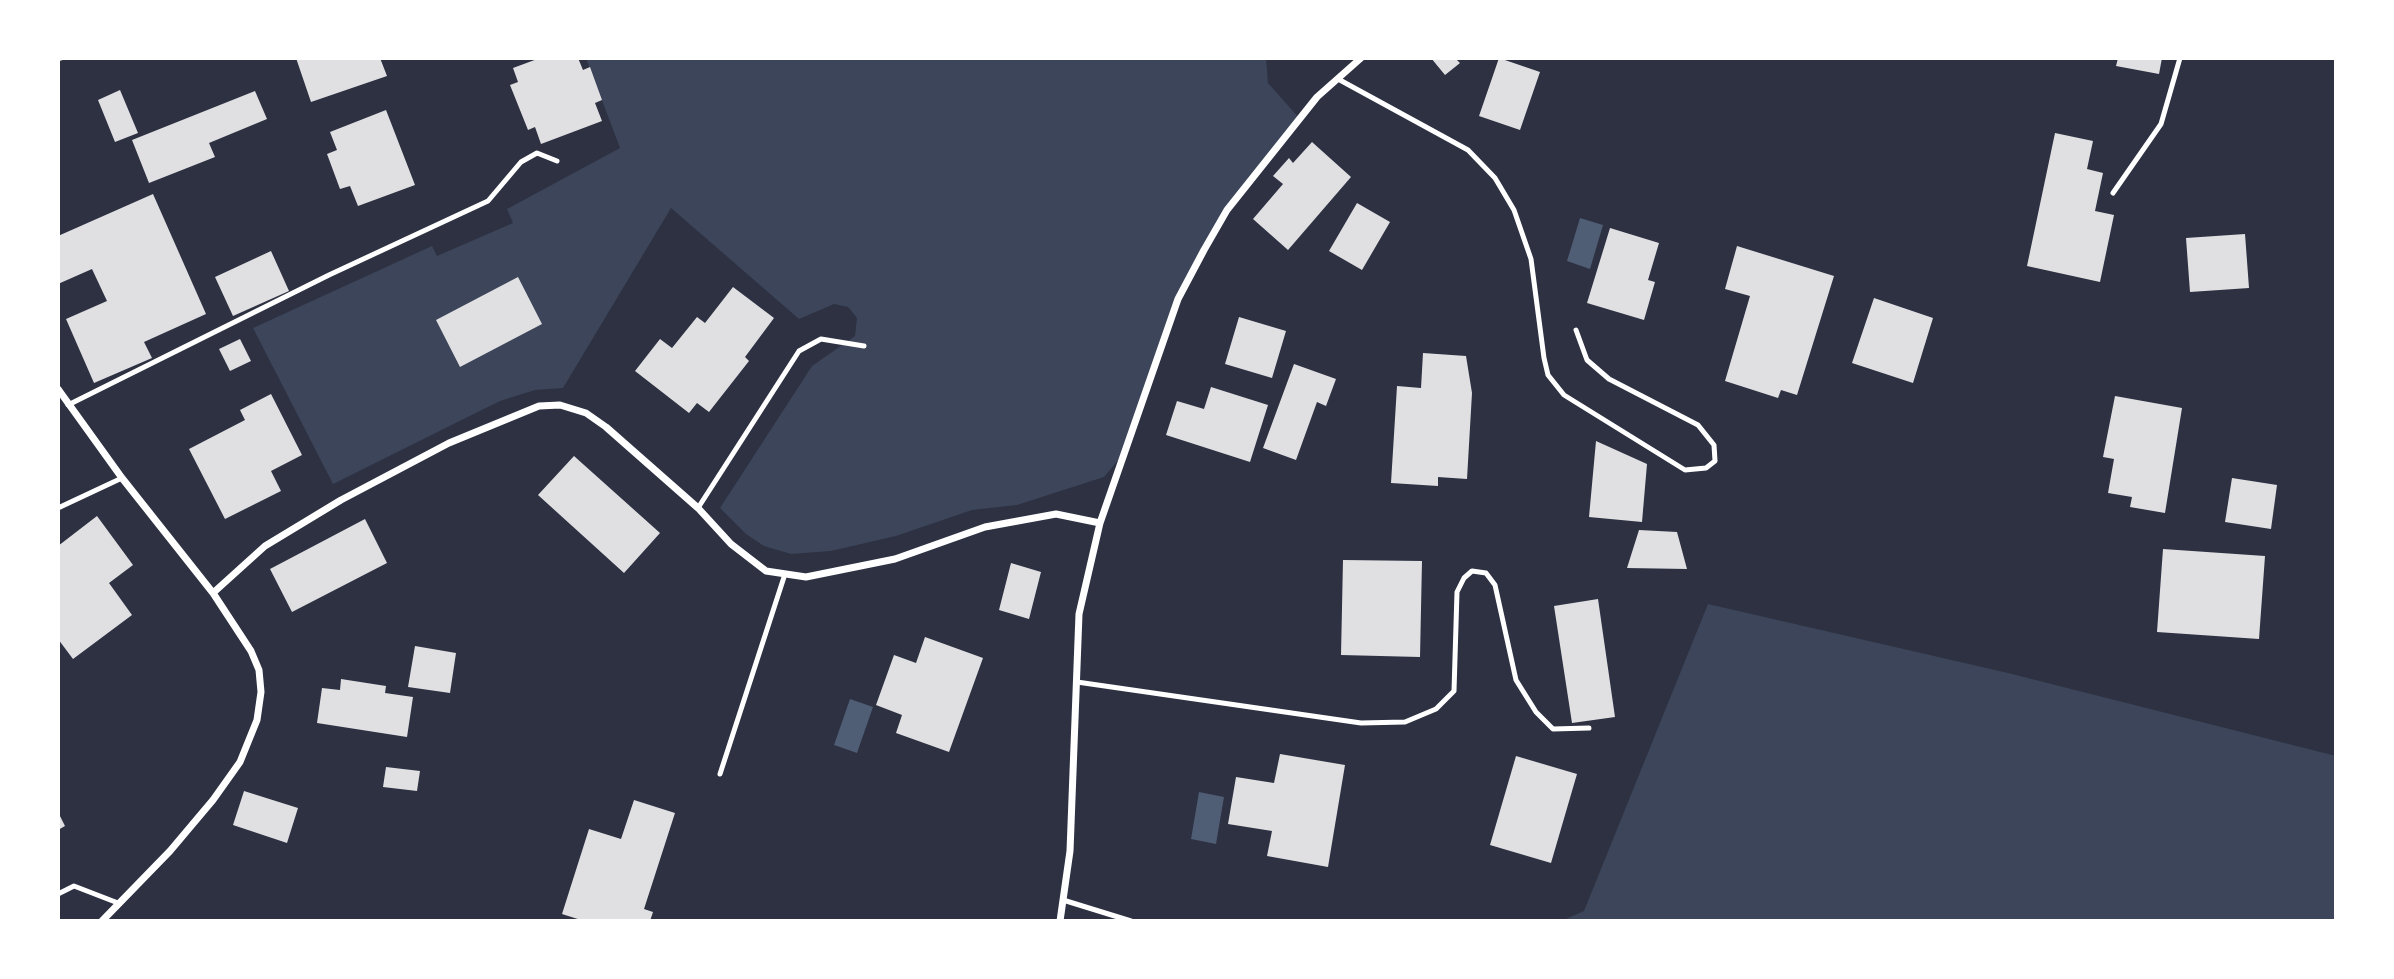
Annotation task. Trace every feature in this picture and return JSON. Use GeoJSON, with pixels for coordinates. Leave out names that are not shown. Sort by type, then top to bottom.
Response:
{"type":"FeatureCollection","features":[{"type":"Feature","properties":{"kind":"street"},"geometry":{"type":"LineString","coordinates":[[1060,921],[1070,851],[1079,614],[1100,523],[1178,299],[1227,210],[1317,97],[1361,58]]}},
{"type":"Feature","properties":{"kind":"street"},"geometry":{"type":"LineString","coordinates":[[58,389],[122,478],[213,593],[251,651],[258,670],[261,692],[257,720],[240,762],[213,800],[170,851],[102,921]]}},
{"type":"Feature","properties":{"kind":"street"},"geometry":{"type":"LineString","coordinates":[[213,593],[265,546],[341,500],[449,443],[539,406],[560,405],[586,413],[698,508],[731,544],[766,571],[806,577],[895,559],[985,527],[1056,514],[1100,523]]}},
{"type":"Feature","properties":{"kind":"lane"},"geometry":{"type":"LineString","coordinates":[[2113,193],[2161,124],[2180,58]]}},
{"type":"Feature","properties":{"kind":"lane"},"geometry":{"type":"LineString","coordinates":[[1338,79],[1468,150],[1495,178],[1514,210],[1531,259],[1548,375],[1563,395],[1685,470],[1706,468],[1715,461],[1714,445],[1698,425],[1609,379],[1587,360],[1576,330]]}},
{"type":"Feature","properties":{"kind":"lane"},"geometry":{"type":"LineString","coordinates":[[68,405],[329,275],[488,201],[521,162],[537,153],[557,161]]}},
{"type":"Feature","properties":{"kind":"lane"},"geometry":{"type":"LineString","coordinates":[[698,508],[799,351],[821,339],[864,346]]}},
{"type":"Feature","properties":{"kind":"lane"},"geometry":{"type":"LineString","coordinates":[[58,508],[122,478]]}},
{"type":"Feature","properties":{"kind":"lane"},"geometry":{"type":"LineString","coordinates":[[1077,682],[1361,723],[1405,722],[1436,709],[1454,691],[1457,592],[1464,578],[1472,571],[1486,573],[1495,585],[1516,680],[1536,712],[1553,729],[1589,728]]}},
{"type":"Feature","properties":{"kind":"lane"},"geometry":{"type":"LineString","coordinates":[[720,774],[785,574]]}},
{"type":"Feature","properties":{"kind":"lane"},"geometry":{"type":"LineString","coordinates":[[58,894],[74,886],[118,903]]}},
{"type":"Feature","properties":{"kind":"lane"},"geometry":{"type":"LineString","coordinates":[[1063,900],[1131,921]]}},
{"type":"Feature","properties":{"kind":"shaded area"},"geometry":{"type":"Polygon","coordinates":[[[586,58],[1266,58],[1268,83],[1300,119],[1227,210],[1178,299],[1125,452],[1104,477],[1017,505],[972,510],[896,536],[831,551],[791,554],[764,546],[746,534],[720,508],[812,366],[855,336],[857,318],[848,307],[834,304],[799,319],[671,208],[563,388],[535,390],[500,401],[333,484],[253,328],[432,246],[437,256],[513,223],[507,209],[620,148],[586,58]]]}},
{"type":"Feature","properties":{"kind":"shaded area"},"geometry":{"type":"Polygon","coordinates":[[[1580,218],[1603,225],[1590,269],[1567,261],[1580,218]]]}},
{"type":"Feature","properties":{"kind":"shaded area"},"geometry":{"type":"Polygon","coordinates":[[[1708,604],[2008,673],[2336,756],[2336,921],[1561,921],[1584,911],[1708,604]]]}},
{"type":"Feature","properties":{"kind":"shaded area"},"geometry":{"type":"Polygon","coordinates":[[[850,699],[873,707],[857,753],[834,745],[850,699]]]}},
{"type":"Feature","properties":{"kind":"shaded area"},"geometry":{"type":"Polygon","coordinates":[[[1199,792],[1224,797],[1216,844],[1191,839],[1199,792]]]}},
{"type":"Feature","properties":{"kind":"building"},"geometry":{"type":"Polygon","coordinates":[[[296,58],[380,58],[387,76],[311,102],[296,58]]]}},
{"type":"Feature","properties":{"kind":"building"},"geometry":{"type":"Polygon","coordinates":[[[540,58],[578,58],[583,70],[590,67],[602,100],[595,103],[602,121],[541,144],[535,127],[528,130],[510,85],[518,82],[513,68],[540,58]]]}},
{"type":"Feature","properties":{"kind":"building"},"geometry":{"type":"Polygon","coordinates":[[[1431,58],[1455,58],[1460,63],[1445,75],[1431,58]]]}},
{"type":"Feature","properties":{"kind":"building"},"geometry":{"type":"Polygon","coordinates":[[[1499,58],[1540,72],[1520,130],[1479,116],[1499,58]]]}},
{"type":"Feature","properties":{"kind":"building"},"geometry":{"type":"Polygon","coordinates":[[[2118,58],[2162,58],[2159,74],[2116,66],[2118,58]]]}},
{"type":"Feature","properties":{"kind":"building"},"geometry":{"type":"Polygon","coordinates":[[[120,90],[138,133],[115,142],[98,100],[120,90]]]}},
{"type":"Feature","properties":{"kind":"building"},"geometry":{"type":"Polygon","coordinates":[[[255,91],[267,119],[209,143],[215,157],[149,183],[132,140],[255,91]]]}},
{"type":"Feature","properties":{"kind":"building"},"geometry":{"type":"Polygon","coordinates":[[[386,110],[415,185],[358,206],[350,186],[340,189],[327,154],[337,150],[330,132],[386,110]]]}},
{"type":"Feature","properties":{"kind":"building"},"geometry":{"type":"Polygon","coordinates":[[[2055,133],[2093,141],[2087,169],[2103,173],[2095,211],[2114,215],[2100,282],[2027,266],[2055,133]]]}},
{"type":"Feature","properties":{"kind":"building"},"geometry":{"type":"Polygon","coordinates":[[[1312,142],[1351,177],[1288,250],[1253,219],[1283,184],[1273,176],[1289,158],[1293,163],[1312,142]]]}},
{"type":"Feature","properties":{"kind":"building"},"geometry":{"type":"Polygon","coordinates":[[[153,194],[206,314],[144,342],[152,358],[94,383],[66,319],[107,301],[92,269],[58,284],[58,236],[153,194]]]}},
{"type":"Feature","properties":{"kind":"building"},"geometry":{"type":"Polygon","coordinates":[[[1357,203],[1390,222],[1362,270],[1329,251],[1357,203]]]}},
{"type":"Feature","properties":{"kind":"building"},"geometry":{"type":"Polygon","coordinates":[[[1610,228],[1659,243],[1648,280],[1655,282],[1644,320],[1587,303],[1610,228]]]}},
{"type":"Feature","properties":{"kind":"building"},"geometry":{"type":"Polygon","coordinates":[[[2245,234],[2249,288],[2190,292],[2186,238],[2245,234]]]}},
{"type":"Feature","properties":{"kind":"building"},"geometry":{"type":"Polygon","coordinates":[[[1737,246],[1834,276],[1797,395],[1781,390],[1778,398],[1725,381],[1750,296],[1725,289],[1737,246]]]}},
{"type":"Feature","properties":{"kind":"building"},"geometry":{"type":"Polygon","coordinates":[[[271,251],[289,291],[233,316],[215,277],[271,251]]]}},
{"type":"Feature","properties":{"kind":"building"},"geometry":{"type":"Polygon","coordinates":[[[518,277],[542,324],[460,367],[436,320],[518,277]]]}},
{"type":"Feature","properties":{"kind":"building"},"geometry":{"type":"Polygon","coordinates":[[[733,287],[774,318],[745,357],[749,361],[709,412],[697,403],[689,413],[635,371],[660,339],[672,348],[697,317],[705,323],[733,287]]]}},
{"type":"Feature","properties":{"kind":"building"},"geometry":{"type":"Polygon","coordinates":[[[1874,298],[1933,318],[1913,383],[1852,363],[1874,298]]]}},
{"type":"Feature","properties":{"kind":"building"},"geometry":{"type":"Polygon","coordinates":[[[1239,317],[1286,331],[1272,378],[1225,364],[1239,317]]]}},
{"type":"Feature","properties":{"kind":"building"},"geometry":{"type":"Polygon","coordinates":[[[240,339],[251,361],[230,371],[219,349],[240,339]]]}},
{"type":"Feature","properties":{"kind":"building"},"geometry":{"type":"Polygon","coordinates":[[[1423,353],[1466,356],[1472,393],[1467,479],[1438,477],[1438,486],[1391,483],[1397,386],[1421,388],[1423,353]]]}},
{"type":"Feature","properties":{"kind":"building"},"geometry":{"type":"Polygon","coordinates":[[[1294,364],[1336,379],[1326,406],[1317,402],[1296,460],[1263,448],[1294,364]]]}},
{"type":"Feature","properties":{"kind":"building"},"geometry":{"type":"Polygon","coordinates":[[[1211,387],[1268,405],[1250,462],[1166,435],[1177,401],[1204,409],[1211,387]]]}},
{"type":"Feature","properties":{"kind":"building"},"geometry":{"type":"Polygon","coordinates":[[[271,394],[302,455],[271,471],[281,491],[225,519],[189,449],[245,420],[240,410],[271,394]]]}},
{"type":"Feature","properties":{"kind":"building"},"geometry":{"type":"Polygon","coordinates":[[[2115,396],[2182,408],[2165,513],[2130,507],[2132,497],[2108,493],[2114,459],[2103,457],[2115,396]]]}},
{"type":"Feature","properties":{"kind":"building"},"geometry":{"type":"Polygon","coordinates":[[[1596,441],[1647,464],[1642,522],[1589,517],[1596,441]]]}},
{"type":"Feature","properties":{"kind":"building"},"geometry":{"type":"Polygon","coordinates":[[[574,456],[660,533],[624,573],[538,495],[574,456]]]}},
{"type":"Feature","properties":{"kind":"building"},"geometry":{"type":"Polygon","coordinates":[[[2232,478],[2277,485],[2271,529],[2225,522],[2232,478]]]}},
{"type":"Feature","properties":{"kind":"building"},"geometry":{"type":"Polygon","coordinates":[[[97,516],[133,565],[109,583],[132,615],[73,659],[58,639],[58,546],[97,516]]]}},
{"type":"Feature","properties":{"kind":"building"},"geometry":{"type":"Polygon","coordinates":[[[365,519],[387,563],[292,612],[270,569],[365,519]]]}},
{"type":"Feature","properties":{"kind":"building"},"geometry":{"type":"Polygon","coordinates":[[[1639,530],[1677,532],[1687,569],[1627,568],[1639,530]]]}},
{"type":"Feature","properties":{"kind":"building"},"geometry":{"type":"Polygon","coordinates":[[[2163,549],[2265,556],[2259,639],[2157,632],[2163,549]]]}},
{"type":"Feature","properties":{"kind":"building"},"geometry":{"type":"Polygon","coordinates":[[[1343,560],[1422,561],[1420,657],[1341,655],[1343,560]]]}},
{"type":"Feature","properties":{"kind":"building"},"geometry":{"type":"Polygon","coordinates":[[[1011,563],[1041,572],[1029,619],[999,610],[1011,563]]]}},
{"type":"Feature","properties":{"kind":"building"},"geometry":{"type":"Polygon","coordinates":[[[1598,599],[1615,717],[1572,723],[1554,606],[1598,599]]]}},
{"type":"Feature","properties":{"kind":"building"},"geometry":{"type":"Polygon","coordinates":[[[925,637],[983,658],[949,752],[896,733],[902,715],[876,705],[894,655],[916,663],[925,637]]]}},
{"type":"Feature","properties":{"kind":"building"},"geometry":{"type":"Polygon","coordinates":[[[415,646],[456,653],[450,693],[408,687],[415,646]]]}},
{"type":"Feature","properties":{"kind":"building"},"geometry":{"type":"Polygon","coordinates":[[[341,679],[386,686],[385,693],[413,697],[407,737],[317,723],[322,688],[340,690],[341,679]]]}},
{"type":"Feature","properties":{"kind":"building"},"geometry":{"type":"Polygon","coordinates":[[[1280,754],[1345,765],[1328,867],[1267,856],[1272,831],[1228,824],[1236,777],[1274,783],[1280,754]]]}},
{"type":"Feature","properties":{"kind":"building"},"geometry":{"type":"Polygon","coordinates":[[[1516,756],[1577,774],[1551,863],[1490,845],[1516,756]]]}},
{"type":"Feature","properties":{"kind":"building"},"geometry":{"type":"Polygon","coordinates":[[[386,767],[420,771],[417,791],[383,787],[386,767]]]}},
{"type":"Feature","properties":{"kind":"building"},"geometry":{"type":"Polygon","coordinates":[[[244,791],[298,808],[287,843],[233,825],[244,791]]]}},
{"type":"Feature","properties":{"kind":"building"},"geometry":{"type":"Polygon","coordinates":[[[634,800],[675,813],[644,909],[653,912],[650,921],[584,921],[562,914],[589,829],[621,839],[634,800]]]}},
{"type":"Feature","properties":{"kind":"building"},"geometry":{"type":"Polygon","coordinates":[[[58,812],[65,826],[58,830],[58,812]]]}}]}
